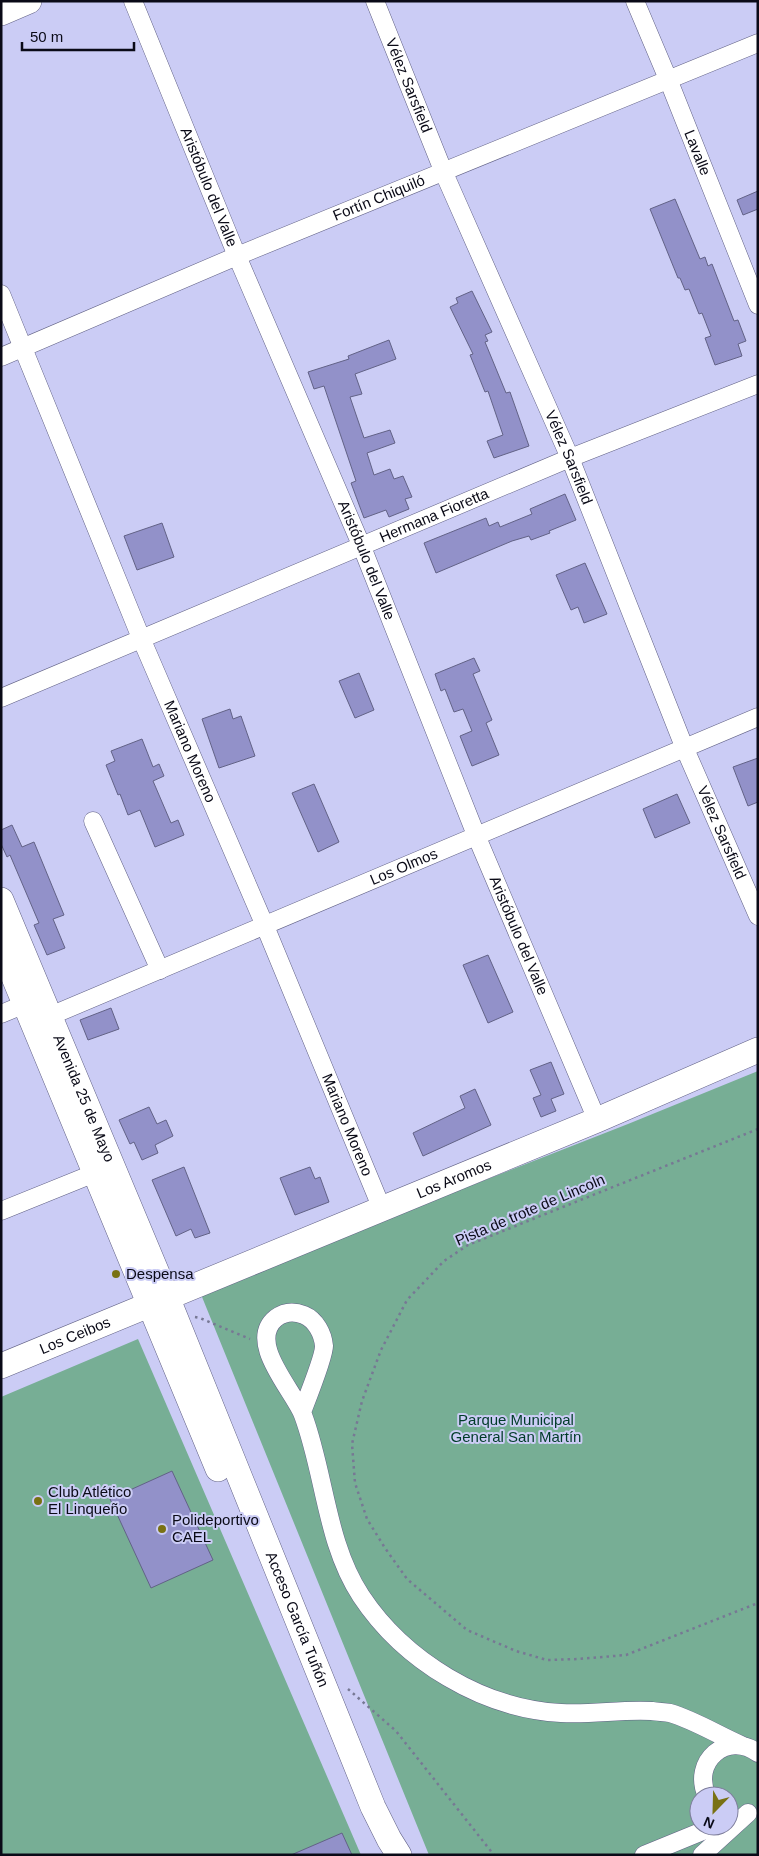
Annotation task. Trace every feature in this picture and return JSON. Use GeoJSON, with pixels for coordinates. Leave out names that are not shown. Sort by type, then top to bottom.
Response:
{"type":"FeatureCollection","features":[{"type":"Feature","properties":{"kind":"main road"},"geometry":{"type":"LineString","coordinates":[[1,13],[29,1]]}},
{"type":"Feature","properties":{"kind":"main road","name":"Avenida 25 de Mayo"},"geometry":{"type":"LineString","coordinates":[[1,900],[95,1173],[158,1301]]}},
{"type":"Feature","properties":{"kind":"main road","name":"Avenida 25 de Mayo"},"geometry":{"type":"LineString","coordinates":[[1,946],[38,1010],[158,1301]]}},
{"type":"Feature","properties":{"kind":"main road","name":"Los Aromos"},"geometry":{"type":"LineString","coordinates":[[158,1301],[597,1120],[758,1050]]}},
{"type":"Feature","properties":{"kind":"main road","name":"Acceso García Tuñón"},"geometry":{"type":"LineString","coordinates":[[158,1301],[177,1322],[373,1807],[399,1855]]}},
{"type":"Feature","properties":{"kind":"main road","name":"Acceso García Tuñón"},"geometry":{"type":"LineString","coordinates":[[158,1301],[378,1855]]}},
{"type":"Feature","properties":{"kind":"main road","name":"Los Ceibos"},"geometry":{"type":"LineString","coordinates":[[1,1366],[158,1301]]}},
{"type":"Feature","properties":{"kind":"street","name":"Aristóbulo del Valle"},"geometry":{"type":"LineString","coordinates":[[133,1],[237,256],[362,547],[476,835],[597,1120]]}},
{"type":"Feature","properties":{"kind":"street","name":"Vélez Sarsfield"},"geometry":{"type":"LineString","coordinates":[[375,1],[444,173],[570,458],[685,749],[758,916]]}},
{"type":"Feature","properties":{"kind":"street","name":"Lavalle"},"geometry":{"type":"LineString","coordinates":[[635,1],[758,305]]}},
{"type":"Feature","properties":{"kind":"street","name":"Fortín Chiquiló"},"geometry":{"type":"LineString","coordinates":[[1,357],[237,256],[444,173],[758,43]]}},
{"type":"Feature","properties":{"kind":"street","name":"Mariano Moreno"},"geometry":{"type":"LineString","coordinates":[[1,294],[142,638],[265,926],[382,1209]]}},
{"type":"Feature","properties":{"kind":"street","name":"Hermana Fioretta"},"geometry":{"type":"LineString","coordinates":[[1,698],[570,458],[758,384]]}},
{"type":"Feature","properties":{"kind":"street","name":"Los Olmos"},"geometry":{"type":"LineString","coordinates":[[1,1014],[38,1010],[160,970],[758,717]]}},
{"type":"Feature","properties":{"kind":"street"},"geometry":{"type":"LineString","coordinates":[[93,821],[160,970]]}},
{"type":"Feature","properties":{"kind":"street"},"geometry":{"type":"LineString","coordinates":[[1,1211],[95,1173]]}},
{"type":"Feature","properties":{"kind":"street"},"geometry":{"type":"LineString","coordinates":[[302,1412],[324,1348],[321,1332],[307,1316],[294,1311],[274,1319],[266,1332],[267,1347],[282,1381],[302,1412],[314,1448],[321,1484],[338,1546],[347,1570],[361,1596],[383,1625],[406,1648],[436,1671],[503,1703],[562,1713],[633,1710],[669,1713],[758,1753]]}},
{"type":"Feature","properties":{"kind":"street"},"geometry":{"type":"LineString","coordinates":[[703,1786],[704,1766],[710,1757],[718,1750],[729,1746],[741,1746]]}},
{"type":"Feature","properties":{"kind":"street"},"geometry":{"type":"LineString","coordinates":[[739,1811],[755,1809]]}},
{"type":"Feature","properties":{"kind":"street"},"geometry":{"type":"LineString","coordinates":[[739,1816],[755,1809]]}},
{"type":"Feature","properties":{"kind":"street"},"geometry":{"type":"LineString","coordinates":[[702,1855],[755,1809]]}},
{"type":"Feature","properties":{"kind":"street"},"geometry":{"type":"LineString","coordinates":[[644,1855],[691,1836]]}},
{"type":"Feature","properties":{"kind":"path","name":"Pista de trote de Lincoln"},"geometry":{"type":"LineString","coordinates":[[758,1129],[468,1245],[444,1261],[407,1300],[381,1350],[362,1401],[352,1444],[355,1482],[367,1519],[408,1579],[467,1630],[516,1651],[547,1660],[578,1660],[626,1655],[758,1603]]}},
{"type":"Feature","properties":{"kind":"path"},"geometry":{"type":"LineString","coordinates":[[177,1322],[191,1318],[200,1318],[267,1347]]}},
{"type":"Feature","properties":{"kind":"path"},"geometry":{"type":"LineString","coordinates":[[347,1689],[396,1731],[494,1855]]}},
{"type":"Feature","properties":{"kind":"green space","name":"Parque Municipal General San Martín"},"geometry":{"type":"Polygon","coordinates":[[[758,1071],[758,1855],[429,1855],[200,1292],[758,1071]]]}},
{"type":"Feature","properties":{"kind":"green space"},"geometry":{"type":"Polygon","coordinates":[[[138,1339],[361,1855],[1,1855],[1,1397],[138,1339]]]}},
{"type":"Feature","properties":{"kind":"building"},"geometry":{"type":"Polygon","coordinates":[[[758,191],[758,209],[743,215],[737,200],[758,191]]]}},
{"type":"Feature","properties":{"kind":"building"},"geometry":{"type":"Polygon","coordinates":[[[675,199],[700,259],[705,257],[708,266],[712,264],[734,321],[738,320],[746,341],[738,344],[742,356],[715,365],[705,338],[711,336],[702,313],[699,314],[689,289],[685,290],[680,278],[678,278],[650,209],[675,199]]]}},
{"type":"Feature","properties":{"kind":"building"},"geometry":{"type":"Polygon","coordinates":[[[472,291],[492,332],[485,335],[488,341],[485,342],[506,393],[510,392],[529,446],[494,458],[487,441],[503,435],[488,391],[485,392],[470,355],[473,354],[450,307],[458,303],[456,298],[472,291]]]}},
{"type":"Feature","properties":{"kind":"building"},"geometry":{"type":"Polygon","coordinates":[[[389,340],[396,359],[355,374],[362,394],[350,397],[364,438],[390,430],[395,443],[367,453],[374,475],[390,469],[394,479],[403,476],[412,497],[405,499],[409,509],[389,517],[386,510],[364,518],[351,483],[356,481],[324,386],[314,389],[308,372],[349,359],[348,356],[389,340]]]}},
{"type":"Feature","properties":{"kind":"building"},"geometry":{"type":"Polygon","coordinates":[[[565,494],[576,520],[531,540],[529,536],[512,541],[436,573],[424,543],[486,518],[489,526],[498,522],[500,527],[532,514],[530,509],[565,494]]]}},
{"type":"Feature","properties":{"kind":"building"},"geometry":{"type":"Polygon","coordinates":[[[162,523],[174,557],[137,570],[124,536],[162,523]]]}},
{"type":"Feature","properties":{"kind":"building"},"geometry":{"type":"Polygon","coordinates":[[[585,563],[607,614],[584,623],[578,607],[571,610],[556,575],[585,563]]]}},
{"type":"Feature","properties":{"kind":"building"},"geometry":{"type":"Polygon","coordinates":[[[474,658],[480,671],[473,674],[492,720],[486,723],[499,755],[472,766],[460,736],[472,731],[463,709],[454,712],[445,689],[441,691],[435,674],[474,658]]]}},
{"type":"Feature","properties":{"kind":"building"},"geometry":{"type":"Polygon","coordinates":[[[359,673],[374,710],[355,718],[339,681],[359,673]]]}},
{"type":"Feature","properties":{"kind":"building"},"geometry":{"type":"Polygon","coordinates":[[[230,709],[233,719],[241,716],[255,756],[219,768],[202,719],[230,709]]]}},
{"type":"Feature","properties":{"kind":"building"},"geometry":{"type":"Polygon","coordinates":[[[142,739],[153,767],[159,764],[164,776],[153,781],[171,823],[178,820],[184,835],[155,847],[140,810],[128,815],[106,765],[115,761],[111,751],[142,739]]]}},
{"type":"Feature","properties":{"kind":"building"},"geometry":{"type":"Polygon","coordinates":[[[758,758],[758,802],[748,806],[733,767],[758,758]]]}},
{"type":"Feature","properties":{"kind":"building"},"geometry":{"type":"Polygon","coordinates":[[[314,784],[339,842],[318,852],[292,793],[314,784]]]}},
{"type":"Feature","properties":{"kind":"building"},"geometry":{"type":"Polygon","coordinates":[[[677,794],[690,823],[655,838],[643,809],[677,794]]]}},
{"type":"Feature","properties":{"kind":"building"},"geometry":{"type":"Polygon","coordinates":[[[12,825],[22,847],[34,842],[64,915],[53,919],[65,948],[47,955],[34,925],[39,923],[10,855],[7,857],[1,844],[1,830],[12,825]]]}},
{"type":"Feature","properties":{"kind":"building"},"geometry":{"type":"Polygon","coordinates":[[[488,955],[513,1012],[488,1023],[463,965],[488,955]]]}},
{"type":"Feature","properties":{"kind":"building"},"geometry":{"type":"Polygon","coordinates":[[[111,1008],[119,1029],[88,1040],[80,1020],[111,1008]]]}},
{"type":"Feature","properties":{"kind":"building"},"geometry":{"type":"Polygon","coordinates":[[[551,1062],[564,1094],[551,1099],[556,1111],[541,1117],[533,1098],[541,1095],[530,1070],[551,1062]]]}},
{"type":"Feature","properties":{"kind":"building"},"geometry":{"type":"Polygon","coordinates":[[[475,1089],[491,1125],[423,1156],[413,1133],[465,1108],[460,1096],[475,1089]]]}},
{"type":"Feature","properties":{"kind":"building"},"geometry":{"type":"Polygon","coordinates":[[[149,1107],[157,1124],[166,1120],[173,1136],[155,1145],[158,1153],[142,1160],[134,1142],[130,1144],[119,1120],[149,1107]]]}},
{"type":"Feature","properties":{"kind":"building"},"geometry":{"type":"Polygon","coordinates":[[[184,1167],[210,1233],[195,1238],[191,1229],[176,1236],[152,1180],[184,1167]]]}},
{"type":"Feature","properties":{"kind":"building"},"geometry":{"type":"Polygon","coordinates":[[[310,1167],[315,1179],[320,1177],[329,1202],[295,1215],[280,1178],[310,1167]]]}},
{"type":"Feature","properties":{"kind":"building","name":"Polideportivo CAEL"},"geometry":{"type":"Polygon","coordinates":[[[172,1471],[213,1560],[151,1588],[110,1499],[172,1471]]]}},
{"type":"Feature","properties":{"kind":"building"},"geometry":{"type":"Polygon","coordinates":[[[342,1833],[352,1855],[291,1855],[342,1833]]]}},
{"type":"Feature","properties":{"kind":"place","name":"Despensa"},"geometry":{"type":"Point","coordinates":[116,1274]}},
{"type":"Feature","properties":{"kind":"place","name":"Club Atlético El Linqueño"},"geometry":{"type":"Point","coordinates":[38,1501]}},
{"type":"Feature","properties":{"kind":"place","name":"Polideportivo CAEL"},"geometry":{"type":"Point","coordinates":[162,1529]}}]}
